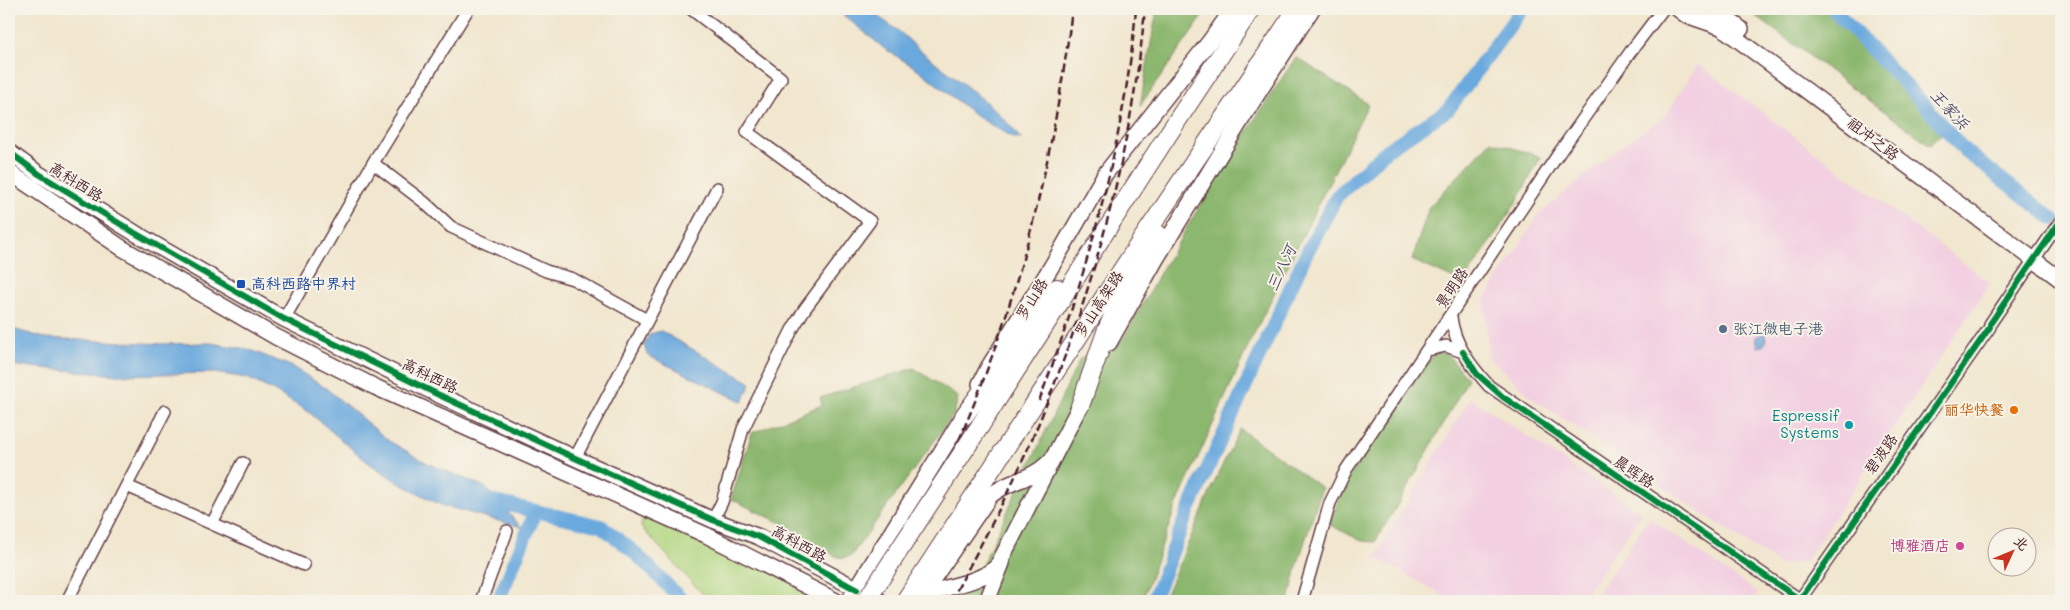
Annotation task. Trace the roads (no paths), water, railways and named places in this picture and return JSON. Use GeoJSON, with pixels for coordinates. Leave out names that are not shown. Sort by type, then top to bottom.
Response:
{"type":"FeatureCollection","features":[{"type":"Feature","properties":{"kind":"highway"},"geometry":{"type":"LineString","coordinates":[[857,598],[980,426],[1166,136],[1251,9]]}},
{"type":"Feature","properties":{"kind":"highway","name":"罗山高架路"},"geometry":{"type":"LineString","coordinates":[[915,600],[1008,444],[1141,240],[1297,9]]}},
{"type":"Feature","properties":{"kind":"highway"},"geometry":{"type":"LineString","coordinates":[[964,416],[1166,136]]}},
{"type":"Feature","properties":{"kind":"highway"},"geometry":{"type":"LineString","coordinates":[[1080,406],[1097,355],[1118,305],[1176,202],[1197,159]]}},
{"type":"Feature","properties":{"kind":"main road","name":"罗山路"},"geometry":{"type":"LineString","coordinates":[[857,598],[874,558],[964,416],[988,368],[1054,264],[1105,174],[1195,61],[1233,9]]}},
{"type":"Feature","properties":{"kind":"main road"},"geometry":{"type":"LineString","coordinates":[[987,601],[1008,549],[1052,458],[1080,406],[1106,348],[1156,259],[1312,9]]}},
{"type":"Feature","properties":{"kind":"main road","name":"祖冲之路"},"geometry":{"type":"LineString","coordinates":[[1678,9],[1686,15],[1721,26],[2037,255],[2061,268]]}},
{"type":"Feature","properties":{"kind":"main road","name":"祖冲之路"},"geometry":{"type":"LineString","coordinates":[[1714,9],[2037,255],[2061,280]]}},
{"type":"Feature","properties":{"kind":"main road","name":"高科西路"},"geometry":{"type":"LineString","coordinates":[[9,152],[39,174],[135,233],[284,319],[437,394],[575,458],[713,520],[759,537],[857,598],[880,601]]}},
{"type":"Feature","properties":{"kind":"main road","name":"高科西路"},"geometry":{"type":"LineString","coordinates":[[9,172],[122,248],[276,337],[375,387],[706,535],[836,601]]}},
{"type":"Feature","properties":{"kind":"main road"},"geometry":{"type":"LineString","coordinates":[[915,600],[990,496],[1004,485],[1029,477],[1052,458]]}},
{"type":"Feature","properties":{"kind":"main road"},"geometry":{"type":"LineString","coordinates":[[915,600],[946,587],[976,580],[989,573],[997,567],[1008,549]]}},
{"type":"Feature","properties":{"kind":"street"},"geometry":{"type":"LineString","coordinates":[[284,319],[373,162],[468,9]]}},
{"type":"Feature","properties":{"kind":"street"},"geometry":{"type":"LineString","coordinates":[[691,9],[781,78],[747,132],[870,221],[804,310],[792,330],[743,429],[722,502],[713,520]]}},
{"type":"Feature","properties":{"kind":"street","name":"景明路"},"geometry":{"type":"LineString","coordinates":[[1302,601],[1324,521],[1336,488],[1346,470],[1559,153],[1630,51],[1663,9]]}},
{"type":"Feature","properties":{"kind":"street"},"geometry":{"type":"LineString","coordinates":[[373,162],[424,202],[451,227],[546,271],[573,279],[647,320]]}},
{"type":"Feature","properties":{"kind":"street"},"geometry":{"type":"LineString","coordinates":[[575,458],[717,188]]}},
{"type":"Feature","properties":{"kind":"street","name":"碧波路"},"geometry":{"type":"LineString","coordinates":[[1798,600],[1971,347],[1987,325],[1990,324],[2061,220]]}},
{"type":"Feature","properties":{"kind":"street","name":"晨晖路"},"geometry":{"type":"LineString","coordinates":[[1451,316],[1454,335],[1463,352],[1478,374],[1503,397],[1798,600]]}},
{"type":"Feature","properties":{"kind":"street"},"geometry":{"type":"LineString","coordinates":[[1428,350],[1446,346],[1463,352]]}},
{"type":"Feature","properties":{"kind":"street"},"geometry":{"type":"LineString","coordinates":[[67,601],[165,411]]}},
{"type":"Feature","properties":{"kind":"street"},"geometry":{"type":"LineString","coordinates":[[212,524],[243,463]]}},
{"type":"Feature","properties":{"kind":"street"},"geometry":{"type":"LineString","coordinates":[[127,486],[304,564]]}},
{"type":"Feature","properties":{"kind":"street"},"geometry":{"type":"LineString","coordinates":[[480,601],[507,531]]}},
{"type":"Feature","properties":{"kind":"water"},"geometry":{"type":"Polygon","coordinates":[[[836,9],[871,10],[988,104],[1011,126],[1021,139],[1013,138],[976,116],[919,70],[885,49],[836,9]]]}},
{"type":"Feature","properties":{"kind":"water"},"geometry":{"type":"Polygon","coordinates":[[[9,328],[45,338],[163,344],[210,343],[248,349],[293,367],[327,389],[389,441],[429,464],[485,487],[521,527],[441,505],[397,482],[366,461],[310,413],[274,391],[247,378],[214,373],[118,375],[9,365],[9,328]]]}},
{"type":"Feature","properties":{"kind":"water"},"geometry":{"type":"Polygon","coordinates":[[[661,331],[751,383],[743,402],[647,355],[644,344],[650,334],[661,331]]]}},
{"type":"Feature","properties":{"kind":"water"},"geometry":{"type":"Polygon","coordinates":[[[1765,333],[1766,342],[1763,346],[1758,347],[1756,337],[1765,333]]]}},
{"type":"Feature","properties":{"kind":"waterway","name":"三八河"},"geometry":{"type":"LineString","coordinates":[[1153,601],[1186,516],[1305,256],[1337,196],[1388,149],[1448,110],[1522,9]]}},
{"type":"Feature","properties":{"kind":"waterway","name":"王家浜"},"geometry":{"type":"LineString","coordinates":[[1833,9],[1918,98],[1965,151],[2053,219]]}},
{"type":"Feature","properties":{"kind":"waterway"},"geometry":{"type":"LineString","coordinates":[[482,499],[601,526],[633,551],[683,601]]}},
{"type":"Feature","properties":{"kind":"waterway"},"geometry":{"type":"LineString","coordinates":[[498,601],[536,511]]}},
{"type":"Feature","properties":{"kind":"railway"},"geometry":{"type":"LineString","coordinates":[[877,601],[916,532],[950,461],[980,389],[1006,315],[1028,240],[1046,164],[1061,87],[1072,9]]}},
{"type":"Feature","properties":{"kind":"railway"},"geometry":{"type":"LineString","coordinates":[[1039,401],[1072,307],[1101,208],[1123,108],[1136,9]]}},
{"type":"Feature","properties":{"kind":"railway"},"geometry":{"type":"LineString","coordinates":[[951,601],[1001,505],[1029,446],[1051,394],[1088,286],[1118,176],[1129,121],[1145,9]]}},
{"type":"Feature","properties":{"kind":"place","name":"高科西路中界村"},"geometry":{"type":"Point","coordinates":[241,284]}},
{"type":"Feature","properties":{"kind":"place","name":"张江微电子港"},"geometry":{"type":"Point","coordinates":[1723,329]}},
{"type":"Feature","properties":{"kind":"place","name":"丽华快餐"},"geometry":{"type":"Point","coordinates":[2014,410]}},
{"type":"Feature","properties":{"kind":"place","name":"Espressif Systems"},"geometry":{"type":"Point","coordinates":[1849,425]}},
{"type":"Feature","properties":{"kind":"place","name":"博雅酒店"},"geometry":{"type":"Point","coordinates":[1960,546]}}]}
